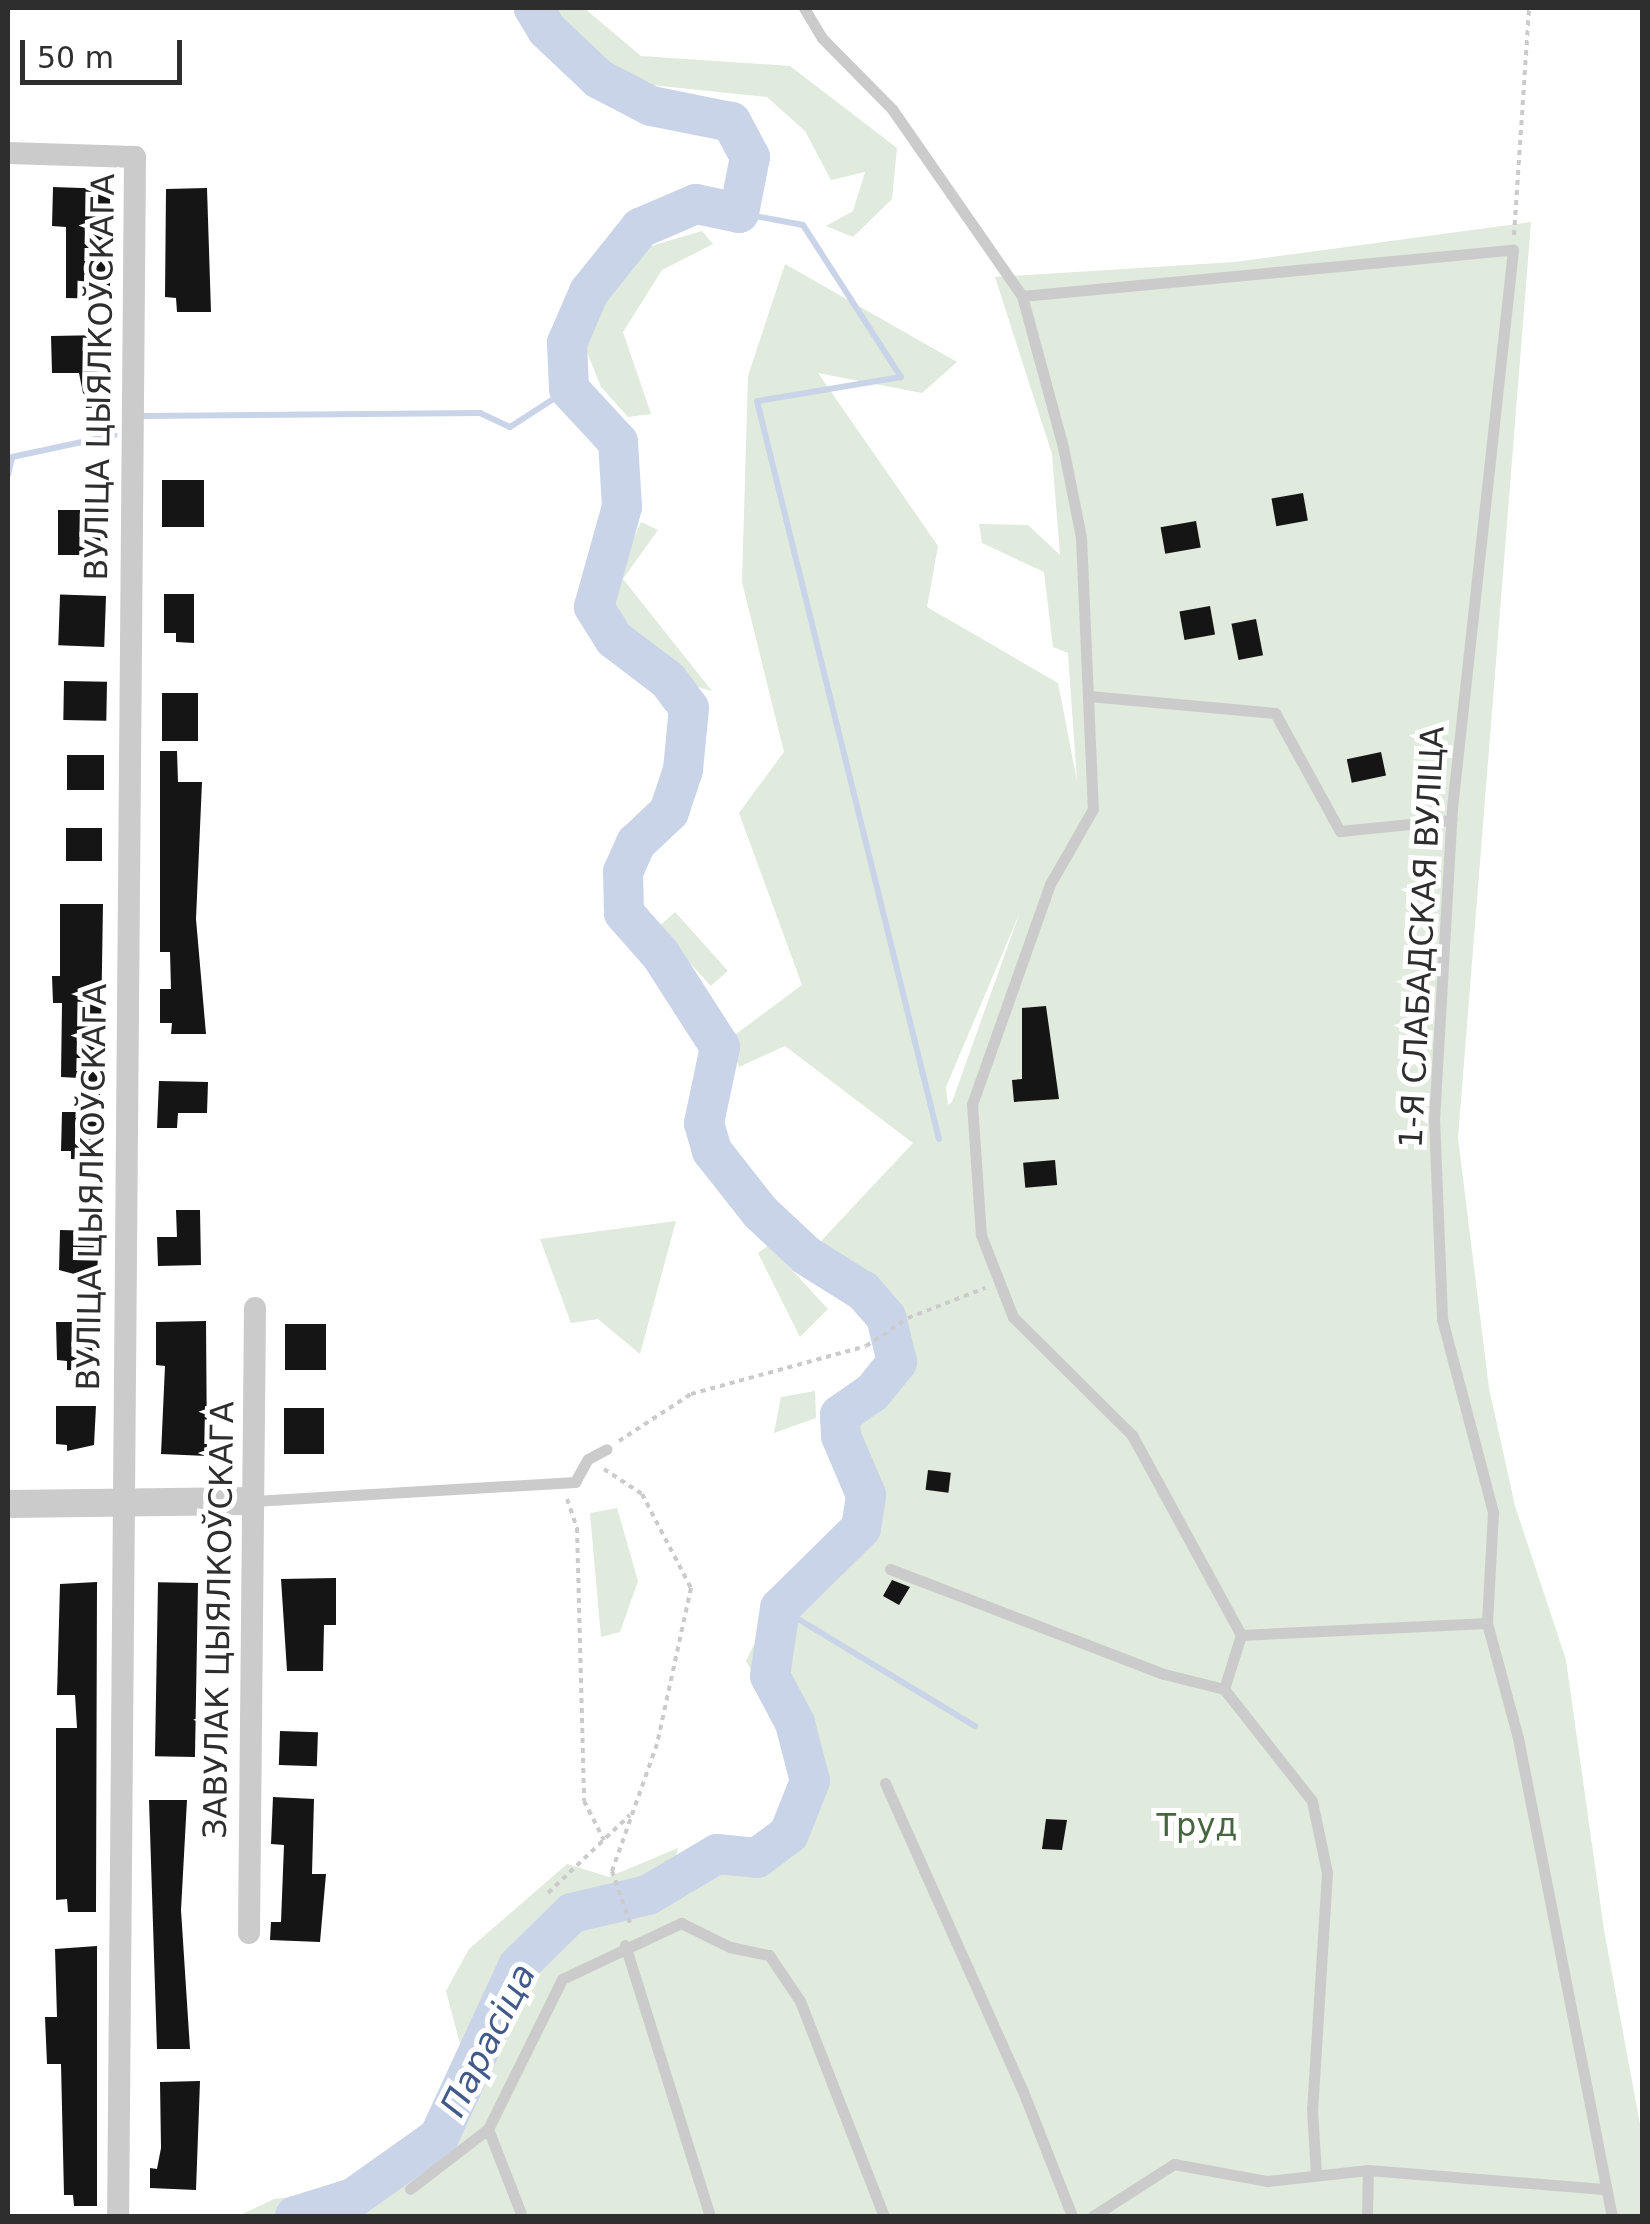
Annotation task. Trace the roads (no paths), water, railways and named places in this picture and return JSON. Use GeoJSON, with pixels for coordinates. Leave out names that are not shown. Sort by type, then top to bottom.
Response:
{"type":"FeatureCollection","features":[{"type":"Feature","properties":{"kind":"street","name":"ВУЛІЦА ЦЫЯЛКОЎСКАГА"},"geometry":{"type":"LineString","coordinates":[[8,154],[135,157],[118,2216]]}},
{"type":"Feature","properties":{"kind":"street","name":"ЗАВУЛАК ЦЫЯЛКОЎСКАГА"},"geometry":{"type":"LineString","coordinates":[[248,1934],[250,1502],[256,1308]]}},
{"type":"Feature","properties":{"kind":"street"},"geometry":{"type":"LineString","coordinates":[[8,1504],[250,1502]]}},
{"type":"Feature","properties":{"kind":"lane"},"geometry":{"type":"LineString","coordinates":[[804,8],[822,38],[892,110],[1022,296],[1081,537],[1093,809],[1050,884],[972,1104],[982,1234],[1013,1318],[1132,1435],[1241,1636],[1224,1690]]}},
{"type":"Feature","properties":{"kind":"lane","name":"1-Я СЛАБАДСКАЯ ВУЛІЦА"},"geometry":{"type":"LineString","coordinates":[[1022,296],[1513,250],[1451,820],[1434,1118],[1442,1319],[1494,1512],[1488,1623],[1518,1738],[1603,2190],[1612,2216]]}},
{"type":"Feature","properties":{"kind":"lane"},"geometry":{"type":"LineString","coordinates":[[1090,696],[1276,713],[1340,832],[1451,820]]}},
{"type":"Feature","properties":{"kind":"lane"},"geometry":{"type":"LineString","coordinates":[[250,1502],[575,1482],[588,1459],[607,1450]]}},
{"type":"Feature","properties":{"kind":"lane"},"geometry":{"type":"LineString","coordinates":[[890,1568],[1164,1674],[1224,1690],[1312,1802],[1327,1873],[1312,2108],[1316,2176]]}},
{"type":"Feature","properties":{"kind":"lane"},"geometry":{"type":"LineString","coordinates":[[1241,1636],[1488,1623]]}},
{"type":"Feature","properties":{"kind":"lane"},"geometry":{"type":"LineString","coordinates":[[884,1783],[1022,2089],[1072,2216]]}},
{"type":"Feature","properties":{"kind":"lane"},"geometry":{"type":"LineString","coordinates":[[410,2189],[488,2129],[562,1979],[625,1945],[681,1923],[730,1946],[769,1955],[800,2002],[884,2216]]}},
{"type":"Feature","properties":{"kind":"lane"},"geometry":{"type":"LineString","coordinates":[[625,1945],[710,2216]]}},
{"type":"Feature","properties":{"kind":"lane"},"geometry":{"type":"LineString","coordinates":[[488,2129],[522,2216]]}},
{"type":"Feature","properties":{"kind":"lane"},"geometry":{"type":"LineString","coordinates":[[1093,2216],[1174,2164],[1267,2182],[1368,2170],[1603,2190]]}},
{"type":"Feature","properties":{"kind":"lane"},"geometry":{"type":"LineString","coordinates":[[1367,2216],[1368,2170]]}},
{"type":"Feature","properties":{"kind":"waterway","name":"Парасіца"},"geometry":{"type":"LineString","coordinates":[[295,2216],[353,2198],[439,2137],[518,1966],[572,1913],[648,1895],[717,1854],[757,1858],[789,1834],[810,1781],[795,1723],[770,1676],[780,1608],[861,1528],[866,1495],[841,1436],[840,1415],[872,1393],[897,1362],[886,1317],[863,1291],[807,1256],[760,1212],[712,1151],[704,1123],[720,1047],[661,955],[624,913],[623,872],[636,843],[669,812],[683,770],[689,708],[668,680],[614,639],[594,607],[622,507],[618,442],[569,389],[567,343],[589,292],[640,228],[696,204],[739,213],[750,157],[731,122],[651,106],[599,79],[547,30],[534,8]]}},
{"type":"Feature","properties":{"kind":"waterway"},"geometry":{"type":"LineString","coordinates":[[739,213],[803,225],[901,377],[757,401],[939,1139]]}},
{"type":"Feature","properties":{"kind":"waterway"},"geometry":{"type":"LineString","coordinates":[[143,416],[480,413],[510,427],[569,389]]}},
{"type":"Feature","properties":{"kind":"waterway"},"geometry":{"type":"LineString","coordinates":[[8,475],[12,457],[115,435]]}},
{"type":"Feature","properties":{"kind":"waterway"},"geometry":{"type":"LineString","coordinates":[[780,1608],[975,1726]]}},
{"type":"Feature","properties":{"kind":"park label","name":"Труд"},"geometry":{"type":"Point","coordinates":[1197,1825]}}]}
